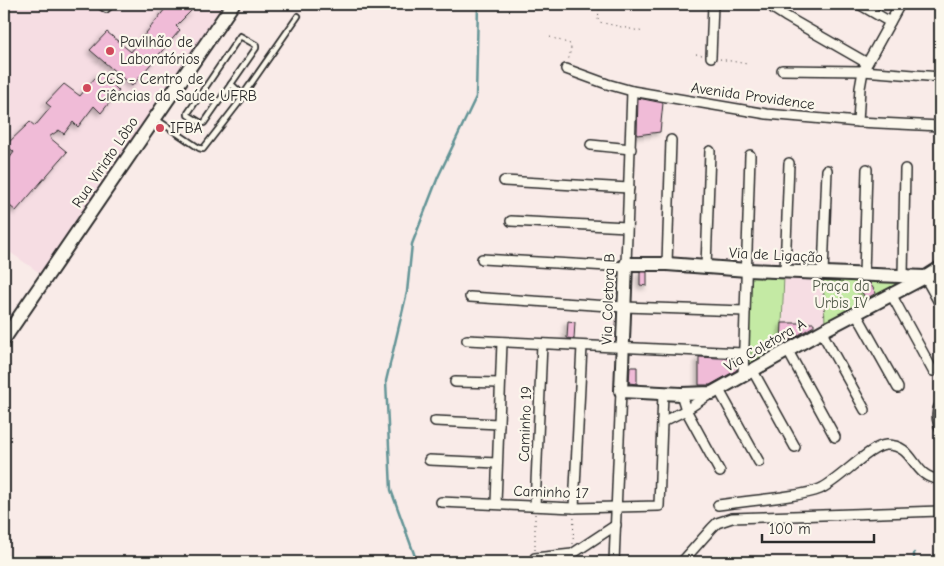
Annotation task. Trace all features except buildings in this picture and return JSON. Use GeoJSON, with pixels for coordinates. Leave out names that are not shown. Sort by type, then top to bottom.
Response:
{"type":"FeatureCollection","features":[{"type":"Feature","properties":{"kind":"street","name":"Rua Viriato Lôbo"},"geometry":{"type":"LineString","coordinates":[[4,339],[233,4]]}},
{"type":"Feature","properties":{"kind":"street"},"geometry":{"type":"LineString","coordinates":[[711,57],[713,4]]}},
{"type":"Feature","properties":{"kind":"street"},"geometry":{"type":"LineString","coordinates":[[771,4],[774,9],[865,67]]}},
{"type":"Feature","properties":{"kind":"street"},"geometry":{"type":"LineString","coordinates":[[859,4],[890,22]]}},
{"type":"Feature","properties":{"kind":"street"},"geometry":{"type":"LineString","coordinates":[[858,122],[860,88],[865,67],[900,4]]}},
{"type":"Feature","properties":{"kind":"street"},"geometry":{"type":"LineString","coordinates":[[782,70],[865,67],[940,77]]}},
{"type":"Feature","properties":{"kind":"street","name":"Avenida Providence"},"geometry":{"type":"LineString","coordinates":[[566,69],[632,91],[783,116],[940,126]]}},
{"type":"Feature","properties":{"kind":"street","name":"Via Coletora B"},"geometry":{"type":"LineString","coordinates":[[614,562],[632,91]]}},
{"type":"Feature","properties":{"kind":"street"},"geometry":{"type":"LineString","coordinates":[[667,264],[671,140]]}},
{"type":"Feature","properties":{"kind":"street"},"geometry":{"type":"LineString","coordinates":[[590,145],[631,149]]}},
{"type":"Feature","properties":{"kind":"street"},"geometry":{"type":"LineString","coordinates":[[706,267],[710,151]]}},
{"type":"Feature","properties":{"kind":"street"},"geometry":{"type":"LineString","coordinates":[[750,156],[743,353],[748,374],[795,447]]}},
{"type":"Feature","properties":{"kind":"street"},"geometry":{"type":"LineString","coordinates":[[785,271],[789,163]]}},
{"type":"Feature","properties":{"kind":"street"},"geometry":{"type":"LineString","coordinates":[[864,275],[867,169]]}},
{"type":"Feature","properties":{"kind":"street"},"geometry":{"type":"LineString","coordinates":[[903,276],[905,169]]}},
{"type":"Feature","properties":{"kind":"street"},"geometry":{"type":"LineString","coordinates":[[824,273],[827,170]]}},
{"type":"Feature","properties":{"kind":"street"},"geometry":{"type":"LineString","coordinates":[[504,181],[629,188]]}},
{"type":"Feature","properties":{"kind":"street"},"geometry":{"type":"LineString","coordinates":[[511,221],[627,227]]}},
{"type":"Feature","properties":{"kind":"street"},"geometry":{"type":"LineString","coordinates":[[482,259],[626,266]]}},
{"type":"Feature","properties":{"kind":"street","name":"Via de Ligação"},"geometry":{"type":"LineString","coordinates":[[626,266],[667,264],[746,270],[925,277]]}},
{"type":"Feature","properties":{"kind":"street","name":"Via Coletora A"},"geometry":{"type":"LineString","coordinates":[[662,422],[824,330],[940,268]]}},
{"type":"Feature","properties":{"kind":"street"},"geometry":{"type":"LineString","coordinates":[[925,277],[940,304]]}},
{"type":"Feature","properties":{"kind":"street"},"geometry":{"type":"LineString","coordinates":[[891,294],[933,371]]}},
{"type":"Feature","properties":{"kind":"street"},"geometry":{"type":"LineString","coordinates":[[470,297],[624,307],[745,311]]}},
{"type":"Feature","properties":{"kind":"street"},"geometry":{"type":"LineString","coordinates":[[856,313],[898,388]]}},
{"type":"Feature","properties":{"kind":"street"},"geometry":{"type":"LineString","coordinates":[[824,330],[865,410]]}},
{"type":"Feature","properties":{"kind":"street"},"geometry":{"type":"LineString","coordinates":[[467,340],[743,353]]}},
{"type":"Feature","properties":{"kind":"street"},"geometry":{"type":"LineString","coordinates":[[496,503],[502,342]]}},
{"type":"Feature","properties":{"kind":"street","name":"Caminho 19"},"geometry":{"type":"LineString","coordinates":[[535,506],[542,344]]}},
{"type":"Feature","properties":{"kind":"street"},"geometry":{"type":"LineString","coordinates":[[574,508],[582,346]]}},
{"type":"Feature","properties":{"kind":"street"},"geometry":{"type":"LineString","coordinates":[[788,351],[835,437]]}},
{"type":"Feature","properties":{"kind":"street"},"geometry":{"type":"LineString","coordinates":[[455,382],[500,383]]}},
{"type":"Feature","properties":{"kind":"street","name":"Via Coletora A"},"geometry":{"type":"LineString","coordinates":[[621,391],[681,394],[716,391]]}},
{"type":"Feature","properties":{"kind":"street"},"geometry":{"type":"LineString","coordinates":[[716,391],[759,462]]}},
{"type":"Feature","properties":{"kind":"street"},"geometry":{"type":"LineString","coordinates":[[662,422],[663,393]]}},
{"type":"Feature","properties":{"kind":"street"},"geometry":{"type":"LineString","coordinates":[[681,394],[686,410],[720,472]]}},
{"type":"Feature","properties":{"kind":"street"},"geometry":{"type":"LineString","coordinates":[[435,421],[499,424]]}},
{"type":"Feature","properties":{"kind":"street","name":"Caminho 17"},"geometry":{"type":"LineString","coordinates":[[441,502],[574,508],[660,506],[662,422]]}},
{"type":"Feature","properties":{"kind":"street"},"geometry":{"type":"LineString","coordinates":[[718,504],[796,495],[818,490],[839,477],[876,448],[884,445],[906,451],[924,475],[931,479],[940,479]]}},
{"type":"Feature","properties":{"kind":"street"},"geometry":{"type":"LineString","coordinates":[[429,460],[498,463]]}},
{"type":"Feature","properties":{"kind":"street"},"geometry":{"type":"LineString","coordinates":[[682,562],[712,528],[725,519],[940,511]]}},
{"type":"Feature","properties":{"kind":"street"},"geometry":{"type":"LineString","coordinates":[[535,560],[572,558],[616,525]]}},
{"type":"Feature","properties":{"kind":"lane"},"geometry":{"type":"LineString","coordinates":[[97,4],[106,10],[113,4]]}},
{"type":"Feature","properties":{"kind":"lane"},"geometry":{"type":"LineString","coordinates":[[154,118],[203,149],[298,16]]}},
{"type":"Feature","properties":{"kind":"lane"},"geometry":{"type":"LineString","coordinates":[[241,36],[256,47],[230,84],[203,123],[187,114],[238,37],[241,36]]}},
{"type":"Feature","properties":{"kind":"lane"},"geometry":{"type":"LineString","coordinates":[[230,84],[243,95]]}},
{"type":"Feature","properties":{"kind":"lane"},"geometry":{"type":"LineString","coordinates":[[940,401],[936,408],[935,416],[940,434]]}},
{"type":"Feature","properties":{"kind":"path"},"geometry":{"type":"LineString","coordinates":[[600,4],[599,22],[644,32]]}},
{"type":"Feature","properties":{"kind":"path"},"geometry":{"type":"LineString","coordinates":[[550,37],[570,44],[571,48],[566,69]]}},
{"type":"Feature","properties":{"kind":"path"},"geometry":{"type":"LineString","coordinates":[[696,54],[746,64]]}},
{"type":"Feature","properties":{"kind":"path"},"geometry":{"type":"LineString","coordinates":[[824,273],[824,330]]}},
{"type":"Feature","properties":{"kind":"path"},"geometry":{"type":"LineString","coordinates":[[535,506],[535,560]]}},
{"type":"Feature","properties":{"kind":"path"},"geometry":{"type":"LineString","coordinates":[[572,558],[574,508]]}},
{"type":"Feature","properties":{"kind":"shaded area","name":"CCS - Centro de Ciências da Saúde UFRB"},"geometry":{"type":"Polygon","coordinates":[[[4,4],[228,4],[44,276],[4,248],[4,4]]]}},
{"type":"Feature","properties":{"kind":"shaded area"},"geometry":{"type":"Polygon","coordinates":[[[784,276],[823,276],[825,323],[782,323],[784,276]]]}},
{"type":"Feature","properties":{"kind":"green space"},"geometry":{"type":"Polygon","coordinates":[[[749,276],[784,276],[781,348],[747,369],[749,276]]]}},
{"type":"Feature","properties":{"kind":"green space","name":"Praça da Urbis IV"},"geometry":{"type":"Polygon","coordinates":[[[823,276],[897,282],[897,285],[825,323],[823,276]]]}},
{"type":"Feature","properties":{"kind":"waterway"},"geometry":{"type":"LineString","coordinates":[[417,562],[391,490],[386,381],[407,292],[412,244],[438,177],[476,97],[478,4]]}},
{"type":"Feature","properties":{"kind":"waterway"},"geometry":{"type":"LineString","coordinates":[[914,553],[914,562]]}},
{"type":"Feature","properties":{"kind":"place","name":"Pavilhão de Laboratórios"},"geometry":{"type":"Point","coordinates":[110,51]}},
{"type":"Feature","properties":{"kind":"place","name":"CCS - Centro de Ciências da Saúde UFRB"},"geometry":{"type":"Point","coordinates":[87,88]}},
{"type":"Feature","properties":{"kind":"place","name":"IFBA"},"geometry":{"type":"Point","coordinates":[160,128]}}]}
